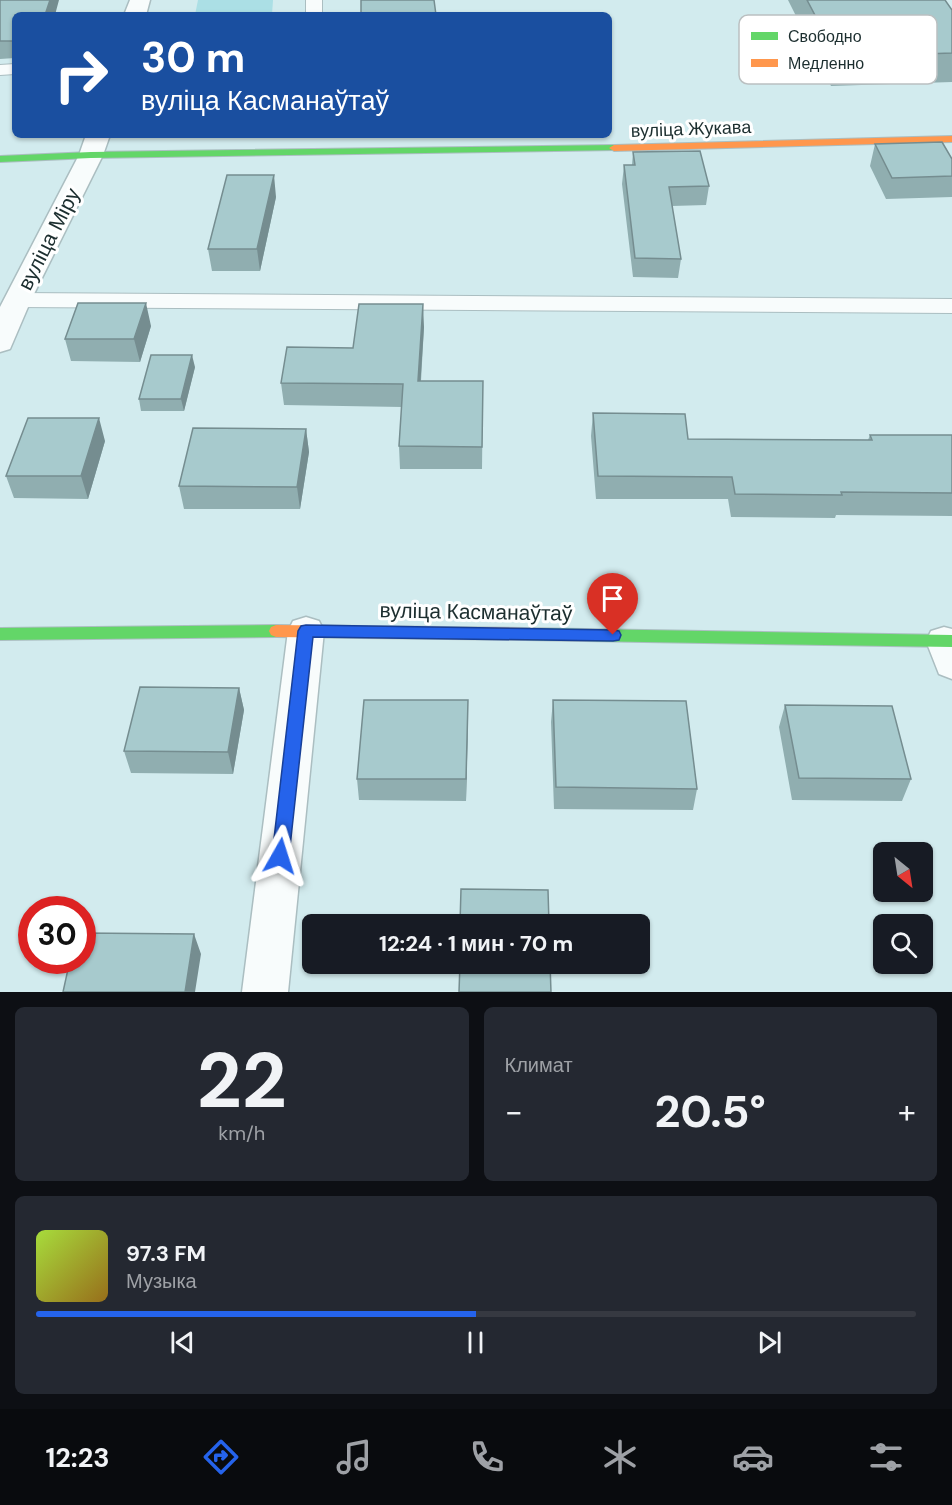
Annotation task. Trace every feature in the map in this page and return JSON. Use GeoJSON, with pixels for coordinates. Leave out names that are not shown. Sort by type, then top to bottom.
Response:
{"type":"FeatureCollection","features":[{"type":"Feature","properties":{"kind":"street","name":"вуліца Жукава"},"geometry":{"type":"LineString","coordinates":[[0,159],[94,145],[649,148],[952,139]]}},
{"type":"Feature","properties":{"kind":"street","name":"вуліца Міру"},"geometry":{"type":"LineString","coordinates":[[0,343],[17,300],[94,145]]}},
{"type":"Feature","properties":{"kind":"street","name":"вуліца Касманаўтаў"},"geometry":{"type":"LineString","coordinates":[[0,634],[306,631],[950,649]]}},
{"type":"Feature","properties":{"kind":"street"},"geometry":{"type":"LineString","coordinates":[[265,992],[306,631]]}},
{"type":"Feature","properties":{"kind":"lane"},"geometry":{"type":"LineString","coordinates":[[17,300],[952,306]]}},
{"type":"Feature","properties":{"kind":"shaded area"},"geometry":{"type":"Polygon","coordinates":[[[198,0],[273,0],[272,12],[196,12],[198,0]]]}},
{"type":"Feature","properties":{"kind":"building"},"geometry":{"type":"Polygon","coordinates":[[[0,0],[50,0],[46,12],[12,12],[12,41],[0,41],[0,0]]]}},
{"type":"Feature","properties":{"kind":"building"},"geometry":{"type":"Polygon","coordinates":[[[361,0],[434,0],[436,12],[361,12],[361,0]]]}},
{"type":"Feature","properties":{"kind":"building"},"geometry":{"type":"Polygon","coordinates":[[[807,0],[945,0],[952,10],[952,53],[937,54],[937,15],[815,15],[807,0]]]}},
{"type":"Feature","properties":{"kind":"building"},"geometry":{"type":"Polygon","coordinates":[[[942,142],[952,159],[952,176],[892,178],[875,144],[942,142]]]}},
{"type":"Feature","properties":{"kind":"building"},"geometry":{"type":"Polygon","coordinates":[[[700,151],[709,186],[669,187],[681,259],[635,258],[624,165],[635,165],[633,152],[700,151]]]}},
{"type":"Feature","properties":{"kind":"building"},"geometry":{"type":"Polygon","coordinates":[[[227,175],[274,175],[257,249],[208,249],[227,175]]]}},
{"type":"Feature","properties":{"kind":"building"},"geometry":{"type":"Polygon","coordinates":[[[78,303],[146,303],[134,339],[65,339],[78,303]]]}},
{"type":"Feature","properties":{"kind":"building"},"geometry":{"type":"Polygon","coordinates":[[[359,304],[423,304],[418,381],[483,381],[482,447],[399,446],[403,384],[281,383],[287,347],[353,348],[359,304]]]}},
{"type":"Feature","properties":{"kind":"building"},"geometry":{"type":"Polygon","coordinates":[[[151,355],[192,355],[181,399],[139,399],[151,355]]]}},
{"type":"Feature","properties":{"kind":"building"},"geometry":{"type":"Polygon","coordinates":[[[593,413],[685,414],[688,439],[872,440],[870,435],[952,435],[952,493],[735,494],[732,477],[598,476],[593,413]]]}},
{"type":"Feature","properties":{"kind":"building"},"geometry":{"type":"Polygon","coordinates":[[[28,418],[99,418],[81,476],[6,476],[28,418]]]}},
{"type":"Feature","properties":{"kind":"building"},"geometry":{"type":"Polygon","coordinates":[[[193,428],[306,429],[297,487],[179,486],[193,428]]]}},
{"type":"Feature","properties":{"kind":"building"},"geometry":{"type":"Polygon","coordinates":[[[140,687],[239,688],[228,752],[124,751],[140,687]]]}},
{"type":"Feature","properties":{"kind":"building"},"geometry":{"type":"Polygon","coordinates":[[[364,700],[468,700],[466,779],[357,779],[364,700]]]}},
{"type":"Feature","properties":{"kind":"building"},"geometry":{"type":"Polygon","coordinates":[[[553,700],[686,701],[697,789],[556,787],[553,700]]]}},
{"type":"Feature","properties":{"kind":"building"},"geometry":{"type":"Polygon","coordinates":[[[785,705],[892,706],[911,779],[799,778],[785,705]]]}},
{"type":"Feature","properties":{"kind":"building"},"geometry":{"type":"Polygon","coordinates":[[[461,889],[548,890],[549,914],[460,914],[461,889]]]}},
{"type":"Feature","properties":{"kind":"building"},"geometry":{"type":"Polygon","coordinates":[[[96,933],[194,934],[185,992],[63,992],[67,974],[96,974],[96,933]]]}},
{"type":"Feature","properties":{"kind":"building"},"geometry":{"type":"Polygon","coordinates":[[[460,974],[550,974],[551,992],[459,992],[460,974]]]}},
{"type":"Feature","properties":{"kind":"traffic: fast"},"geometry":{"type":"LineString","coordinates":[[0,159],[91,155],[614,148]]}},
{"type":"Feature","properties":{"kind":"traffic: fast"},"geometry":{"type":"LineString","coordinates":[[0,634],[276,631]]}},
{"type":"Feature","properties":{"kind":"traffic: fast"},"geometry":{"type":"LineString","coordinates":[[525,634],[952,641]]}},
{"type":"Feature","properties":{"kind":"traffic: slow"},"geometry":{"type":"LineString","coordinates":[[614,148],[952,139]]}},
{"type":"Feature","properties":{"kind":"traffic: slow"},"geometry":{"type":"LineString","coordinates":[[276,631],[525,634]]}},
{"type":"Feature","properties":{"kind":"route"},"geometry":{"type":"LineString","coordinates":[[280,856],[306,631],[613,635]]}}]}
